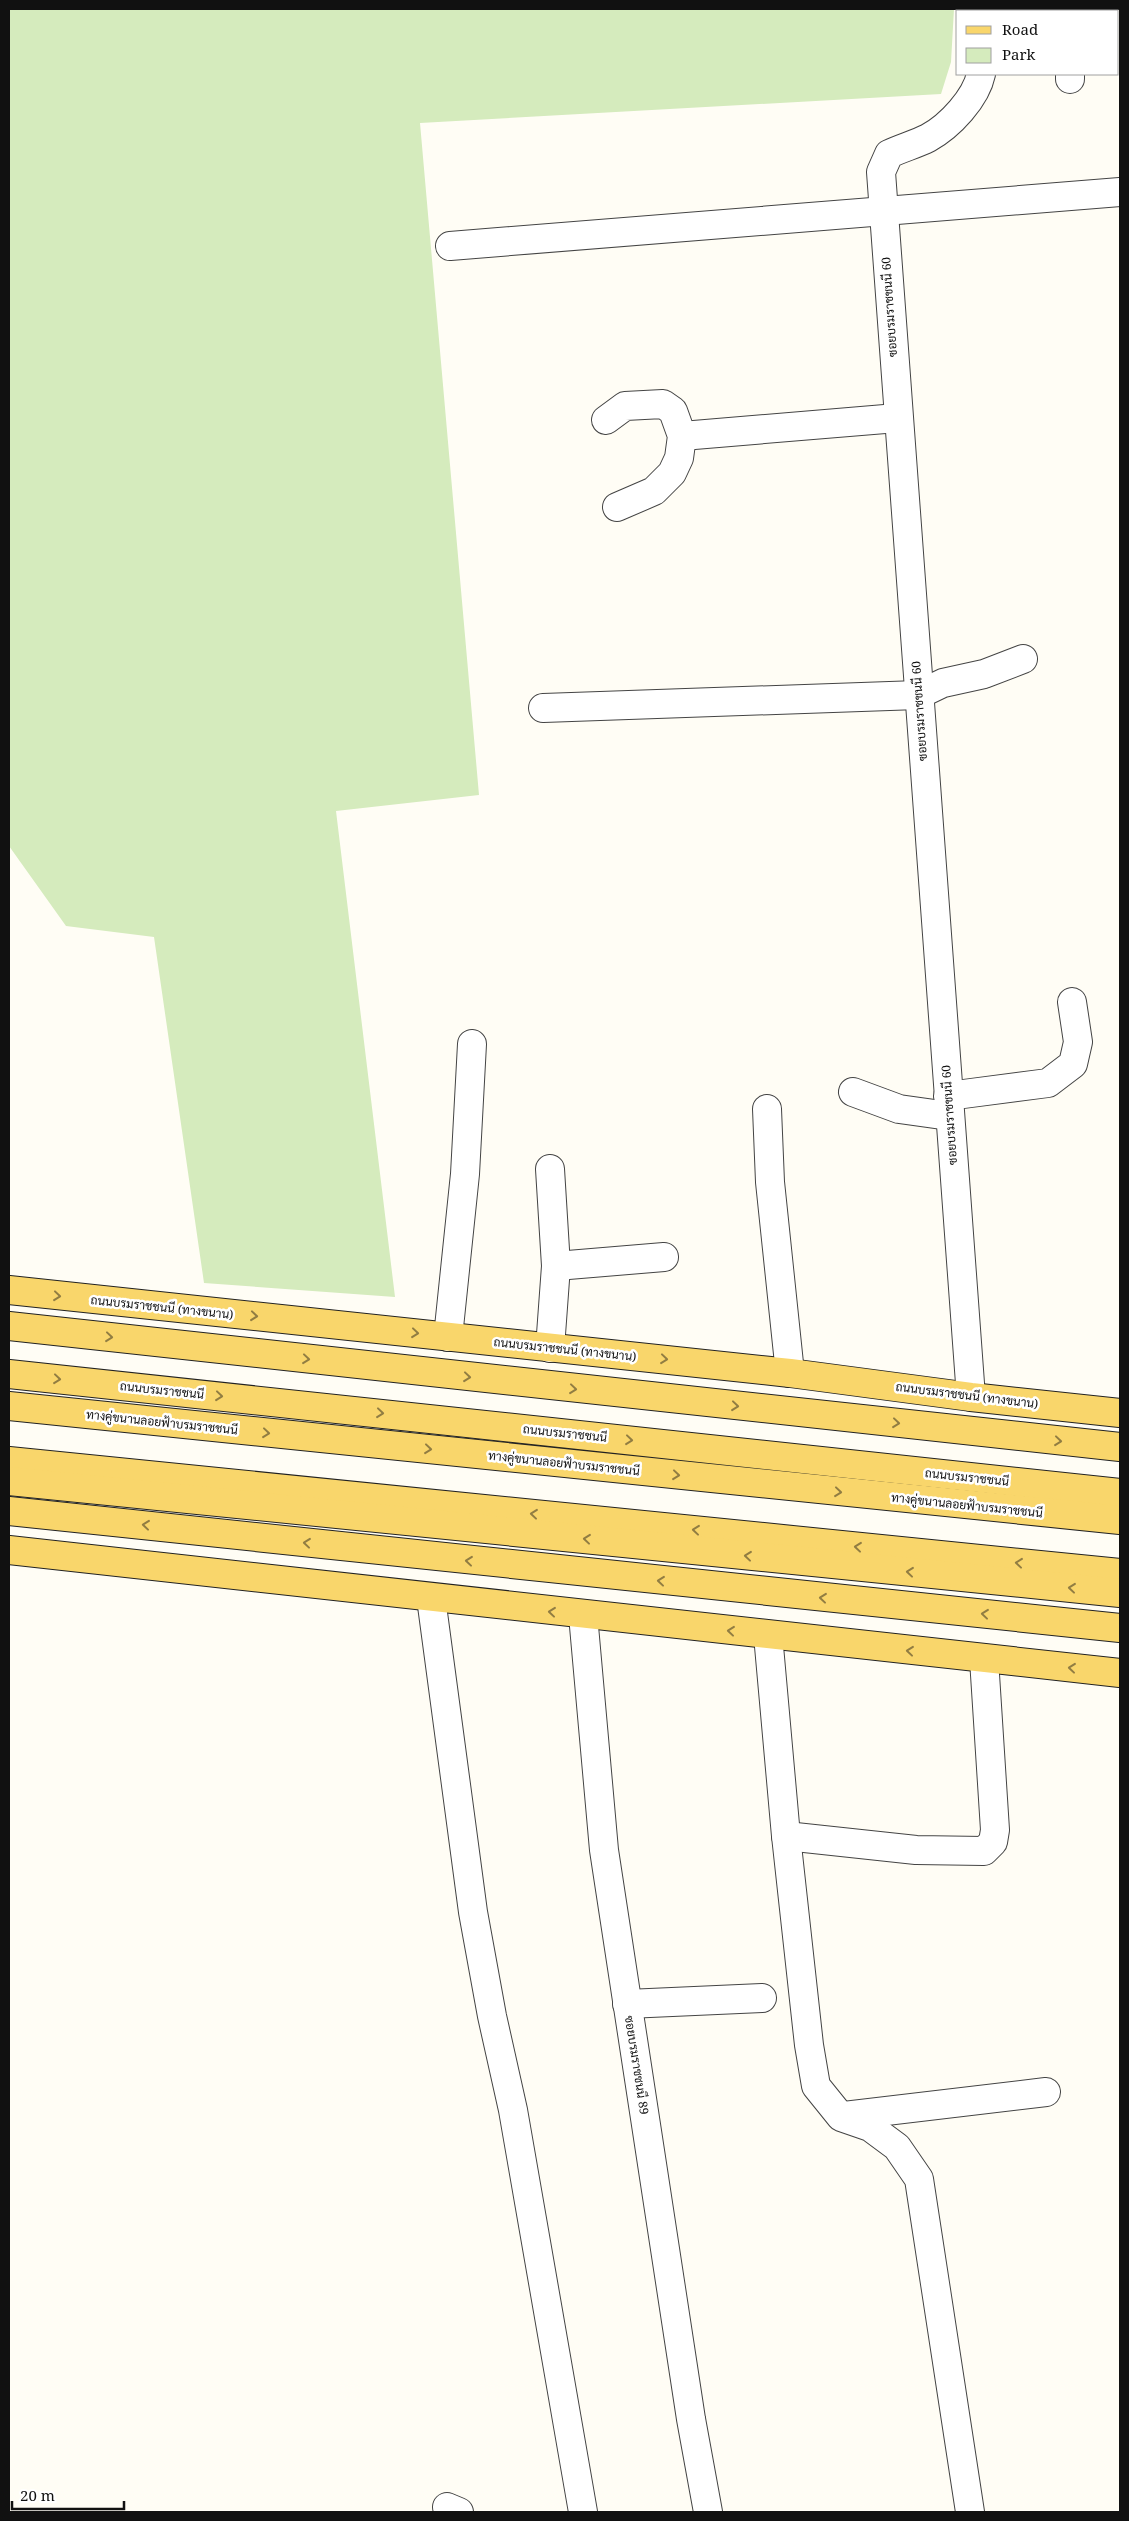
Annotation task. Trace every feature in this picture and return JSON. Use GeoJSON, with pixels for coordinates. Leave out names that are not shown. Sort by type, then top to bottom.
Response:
{"type":"FeatureCollection","features":[{"type":"Feature","properties":{"kind":"main road","name":"ถนนบรมราชชนนี (ทางขนาน)"},"geometry":{"type":"LineString","coordinates":[[9,1290],[790,1372],[971,1397],[1120,1413]]}},
{"type":"Feature","properties":{"kind":"main road"},"geometry":{"type":"LineString","coordinates":[[9,1326],[524,1384],[1120,1447]]}},
{"type":"Feature","properties":{"kind":"main road","name":"ถนนบรมราชชนนี"},"geometry":{"type":"LineString","coordinates":[[9,1374],[1120,1493]]}},
{"type":"Feature","properties":{"kind":"main road","name":"ทางคู่ขนานลอยฟ้าบรมราชชนนี"},"geometry":{"type":"LineString","coordinates":[[9,1406],[1120,1520]]}},
{"type":"Feature","properties":{"kind":"main road"},"geometry":{"type":"LineString","coordinates":[[9,1461],[1120,1573]]}},
{"type":"Feature","properties":{"kind":"main road"},"geometry":{"type":"LineString","coordinates":[[9,1481],[1120,1593]]}},
{"type":"Feature","properties":{"kind":"main road"},"geometry":{"type":"LineString","coordinates":[[9,1511],[1120,1628]]}},
{"type":"Feature","properties":{"kind":"main road"},"geometry":{"type":"LineString","coordinates":[[9,1550],[1120,1673]]}},
{"type":"Feature","properties":{"kind":"street","name":"ซอยบรมราชชนนี 60"},"geometry":{"type":"LineString","coordinates":[[971,1397],[897,418],[882,211],[881,172],[889,154],[928,138],[944,128],[979,86],[982,75]]}},
{"type":"Feature","properties":{"kind":"street"},"geometry":{"type":"LineString","coordinates":[[450,246],[1120,192]]}},
{"type":"Feature","properties":{"kind":"street"},"geometry":{"type":"LineString","coordinates":[[606,420],[625,406],[663,404],[673,411],[682,436],[679,458],[672,473],[654,491],[617,507]]}},
{"type":"Feature","properties":{"kind":"street"},"geometry":{"type":"LineString","coordinates":[[682,436],[897,418]]}},
{"type":"Feature","properties":{"kind":"street"},"geometry":{"type":"LineString","coordinates":[[544,708],[918,695],[943,683],[984,674],[1023,659]]}},
{"type":"Feature","properties":{"kind":"street"},"geometry":{"type":"LineString","coordinates":[[853,1092],[899,1109],[949,1106],[1048,1083],[1073,1064],[1078,1042],[1072,1002]]}},
{"type":"Feature","properties":{"kind":"street"},"geometry":{"type":"LineString","coordinates":[[448,1337],[465,1174],[472,1044]]}},
{"type":"Feature","properties":{"kind":"street"},"geometry":{"type":"LineString","coordinates":[[767,1109],[770,1182],[790,1372]]}},
{"type":"Feature","properties":{"kind":"street"},"geometry":{"type":"LineString","coordinates":[[550,1169],[551,1210],[556,1266],[550,1348]]}},
{"type":"Feature","properties":{"kind":"street"},"geometry":{"type":"LineString","coordinates":[[556,1266],[664,1258]]}},
{"type":"Feature","properties":{"kind":"street"},"geometry":{"type":"LineString","coordinates":[[431,1598],[473,1912],[492,2016],[515,2119],[583,2512]]}},
{"type":"Feature","properties":{"kind":"street","name":"ซอยบรมราชชนนี 89"},"geometry":{"type":"LineString","coordinates":[[583,1615],[604,1850],[691,2419],[708,2512]]}},
{"type":"Feature","properties":{"kind":"street"},"geometry":{"type":"LineString","coordinates":[[768,1635],[786,1836],[809,2045],[816,2086],[840,2117],[870,2127],[897,2147],[919,2179],[970,2512]]}},
{"type":"Feature","properties":{"kind":"street"},"geometry":{"type":"LineString","coordinates":[[786,1836],[916,1850],[984,1851],[993,1842],[994,1830],[984,1659]]}},
{"type":"Feature","properties":{"kind":"street"},"geometry":{"type":"LineString","coordinates":[[627,2004],[762,1998]]}},
{"type":"Feature","properties":{"kind":"street"},"geometry":{"type":"LineString","coordinates":[[840,2117],[1046,2092]]}},
{"type":"Feature","properties":{"kind":"green space"},"geometry":{"type":"Polygon","coordinates":[[[9,9],[954,9],[951,62],[941,94],[420,123],[479,795],[336,811],[395,1297],[204,1283],[154,937],[66,926],[9,846],[9,9]]]}}]}
